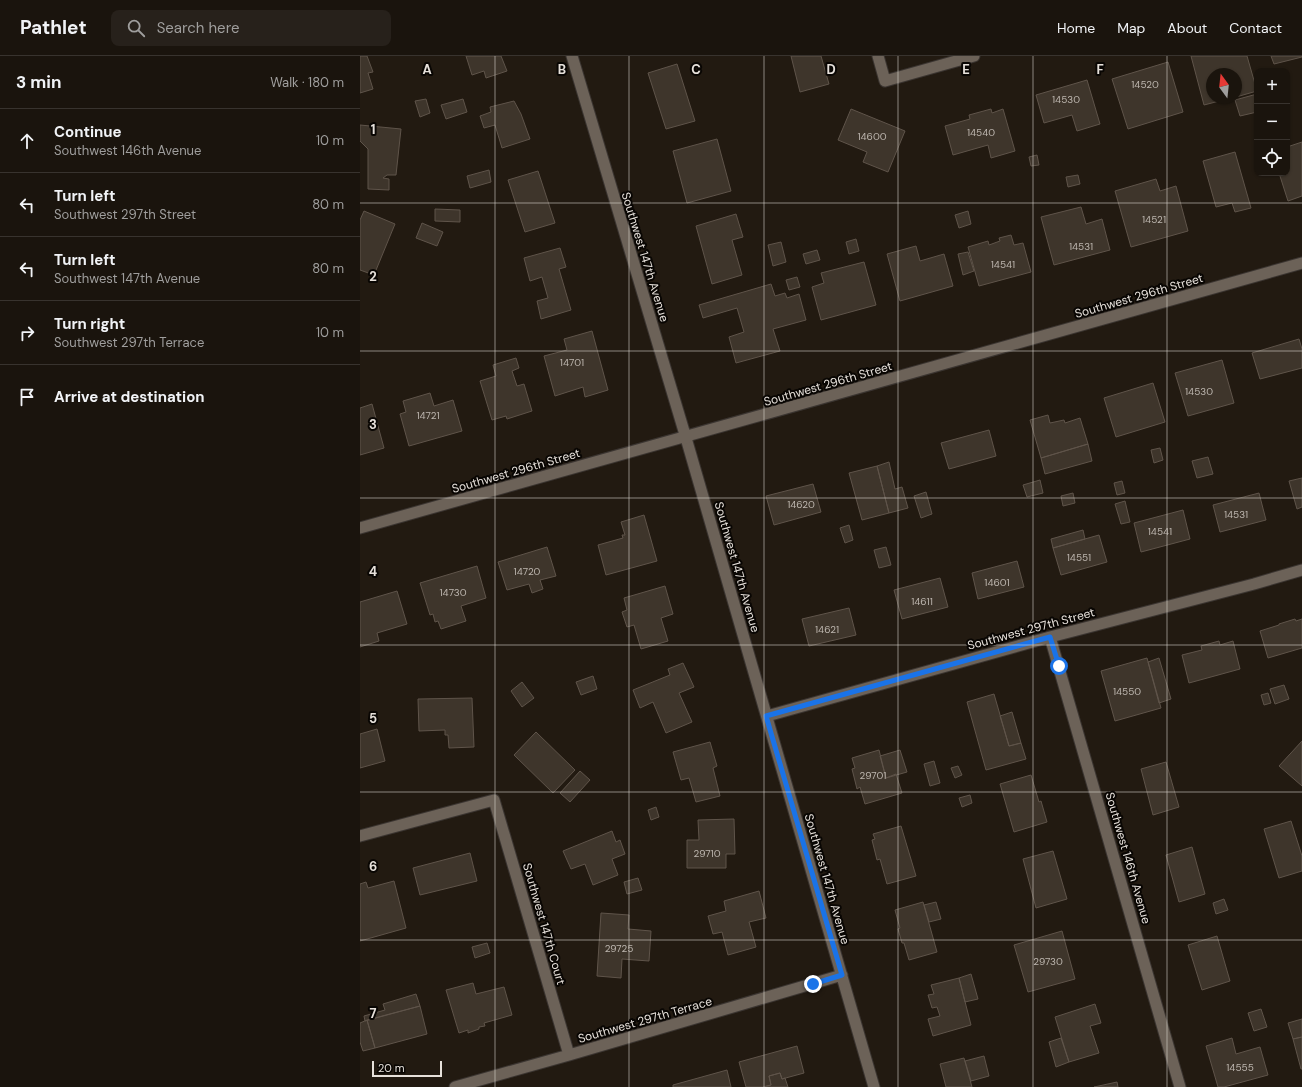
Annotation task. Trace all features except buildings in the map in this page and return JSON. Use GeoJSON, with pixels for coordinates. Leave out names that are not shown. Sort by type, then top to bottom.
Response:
{"type":"FeatureCollection","features":[{"type":"Feature","properties":{"kind":"street","name":"Southwest 147th Avenue"},"geometry":{"type":"LineString","coordinates":[[572,56],[686,438],[874,1087]]}},
{"type":"Feature","properties":{"kind":"street"},"geometry":{"type":"LineString","coordinates":[[878,56],[885,81],[974,56]]}},
{"type":"Feature","properties":{"kind":"street","name":"Southwest 296th Street"},"geometry":{"type":"LineString","coordinates":[[360,528],[686,438],[1302,263]]}},
{"type":"Feature","properties":{"kind":"street","name":"Southwest 297th Street"},"geometry":{"type":"LineString","coordinates":[[766,716],[1050,637],[1302,570]]}},
{"type":"Feature","properties":{"kind":"street","name":"Southwest 146th Avenue"},"geometry":{"type":"LineString","coordinates":[[1050,637],[1180,1087]]}},
{"type":"Feature","properties":{"kind":"street","name":"Southwest 147th Court"},"geometry":{"type":"LineString","coordinates":[[360,836],[494,800],[569,1055]]}},
{"type":"Feature","properties":{"kind":"street","name":"Southwest 297th Terrace"},"geometry":{"type":"LineString","coordinates":[[455,1087],[842,975]]}},
{"type":"Feature","properties":{"kind":"route"},"geometry":{"type":"LineString","coordinates":[[813,984],[842,975],[766,716],[1050,637],[1059,666]]}}]}
